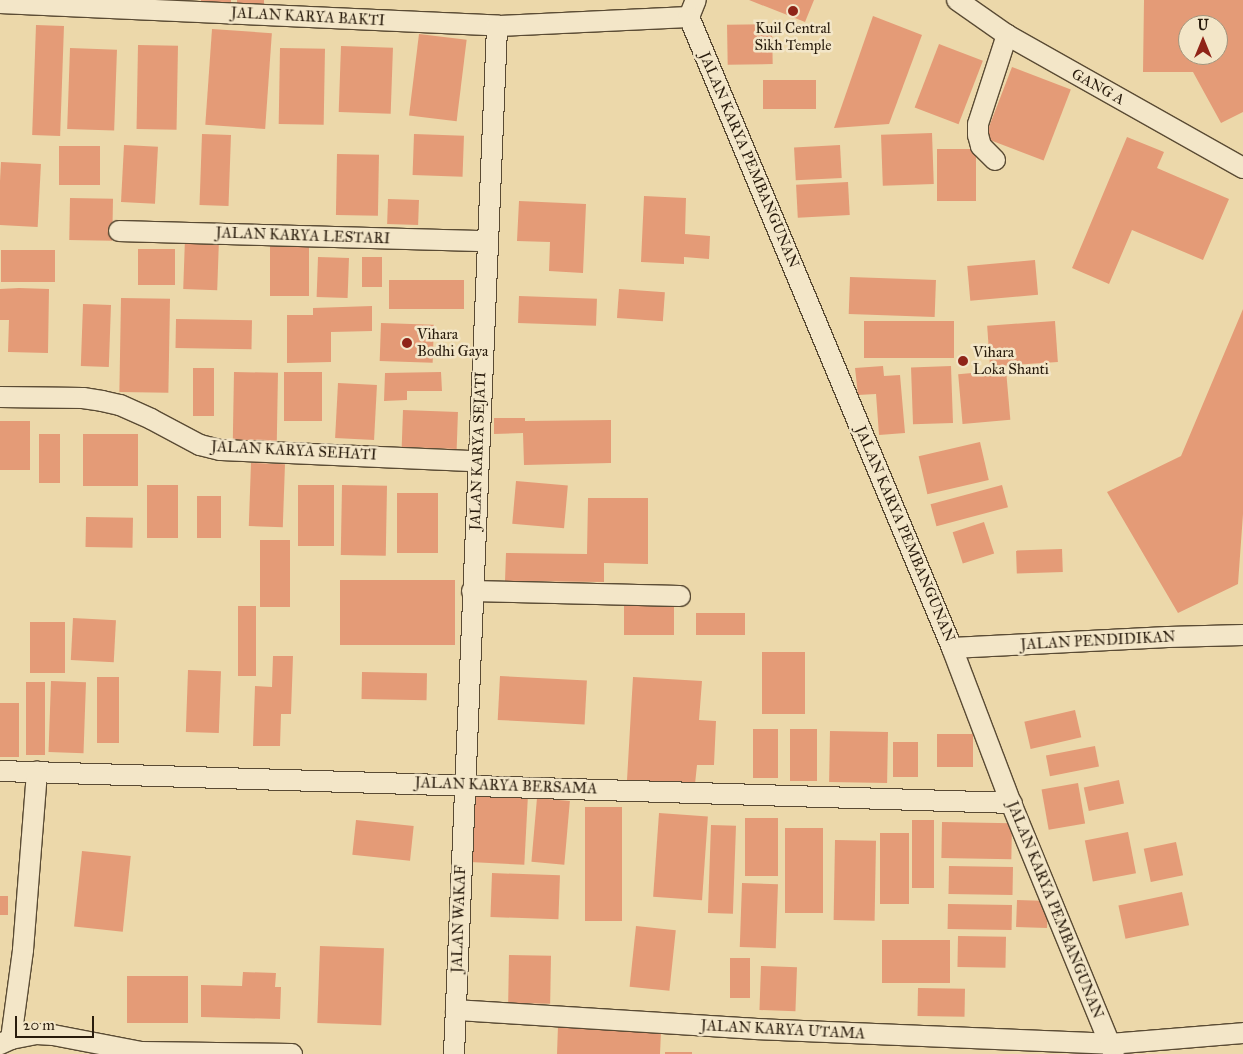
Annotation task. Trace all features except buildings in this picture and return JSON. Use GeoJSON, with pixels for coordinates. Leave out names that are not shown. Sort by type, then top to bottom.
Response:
{"type":"FeatureCollection","features":[{"type":"Feature","properties":{"kind":"street","name":"GANG A"},"geometry":{"type":"LineString","coordinates":[[957,0],[1007,35],[1243,168]]}},
{"type":"Feature","properties":{"kind":"street","name":"JALAN KARYA BAKTI"},"geometry":{"type":"LineString","coordinates":[[0,3],[497,26],[693,8]]}},
{"type":"Feature","properties":{"kind":"street","name":"JALAN KARYA PEMBANGUNAN"},"geometry":{"type":"LineString","coordinates":[[693,8],[952,648],[1011,803],[1112,1049]]}},
{"type":"Feature","properties":{"kind":"street","name":"JALAN KARYA SEJATI"},"geometry":{"type":"LineString","coordinates":[[464,785],[497,26]]}},
{"type":"Feature","properties":{"kind":"street"},"geometry":{"type":"LineString","coordinates":[[994,160],[981,146],[978,124],[1007,35]]}},
{"type":"Feature","properties":{"kind":"street","name":"JALAN KARYA LESTARI"},"geometry":{"type":"LineString","coordinates":[[119,231],[487,241]]}},
{"type":"Feature","properties":{"kind":"street","name":"JALAN KARYA SEHATI"},"geometry":{"type":"LineString","coordinates":[[0,397],[76,398],[120,405],[152,419],[200,445],[220,450],[477,461]]}},
{"type":"Feature","properties":{"kind":"street"},"geometry":{"type":"LineString","coordinates":[[472,591],[680,596]]}},
{"type":"Feature","properties":{"kind":"street","name":"JALAN PENDIDIKAN"},"geometry":{"type":"LineString","coordinates":[[952,648],[1168,636],[1243,635]]}},
{"type":"Feature","properties":{"kind":"street","name":"JALAN KARYA BERSAMA"},"geometry":{"type":"LineString","coordinates":[[0,771],[1011,803]]}},
{"type":"Feature","properties":{"kind":"street"},"geometry":{"type":"LineString","coordinates":[[37,772],[23,950],[6,1042],[37,1034],[53,1035],[142,1052],[292,1054]]}},
{"type":"Feature","properties":{"kind":"street","name":"JALAN WAKAF"},"geometry":{"type":"LineString","coordinates":[[454,1054],[464,785]]}},
{"type":"Feature","properties":{"kind":"street","name":"JALAN KARYA UTAMA"},"geometry":{"type":"LineString","coordinates":[[456,1010],[1112,1049],[1243,1033]]}},
{"type":"Feature","properties":{"kind":"place","name":"Kuil Central Sikh Temple"},"geometry":{"type":"Point","coordinates":[793,11]}},
{"type":"Feature","properties":{"kind":"place","name":"Vihara Bodhi Gaya"},"geometry":{"type":"Point","coordinates":[407,343]}},
{"type":"Feature","properties":{"kind":"place","name":"Vihara Loka Shanti"},"geometry":{"type":"Point","coordinates":[963,361]}}]}
